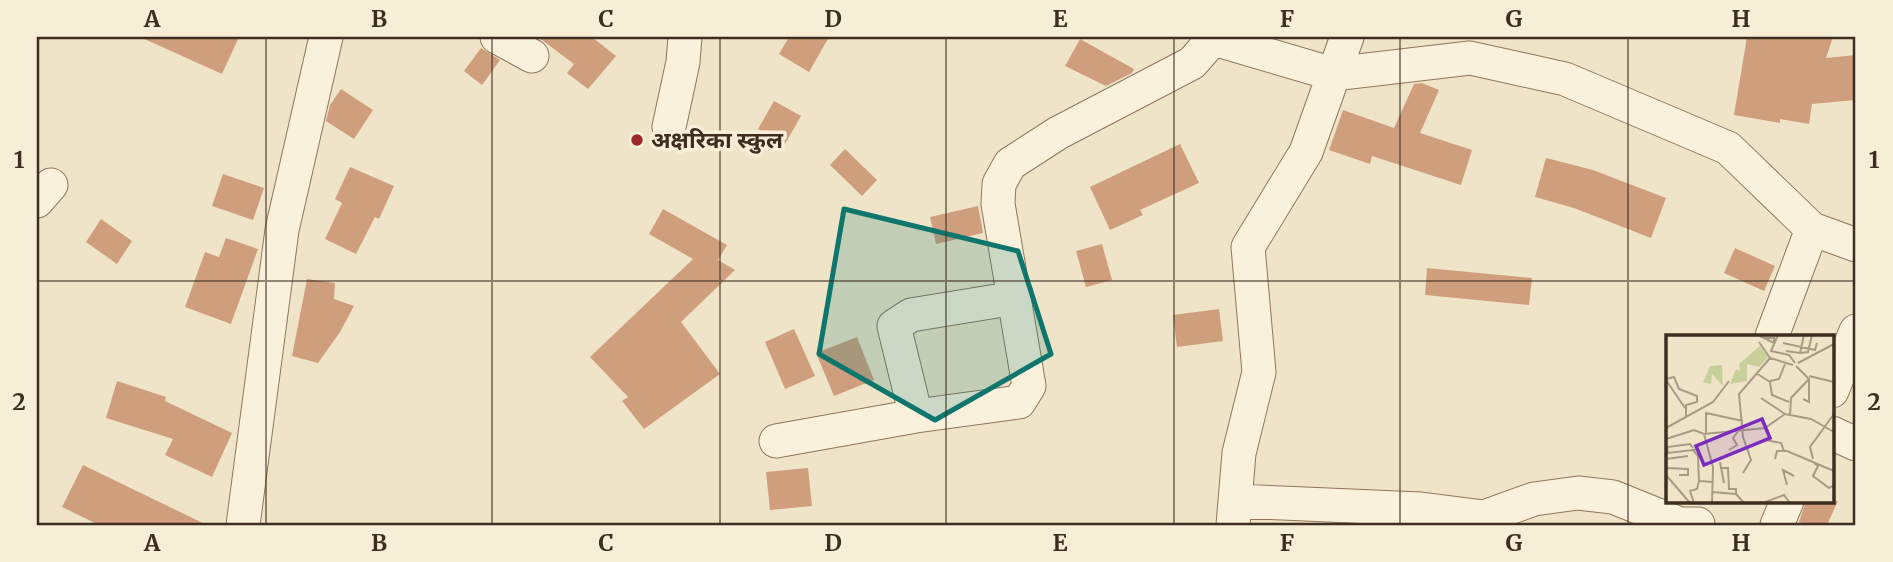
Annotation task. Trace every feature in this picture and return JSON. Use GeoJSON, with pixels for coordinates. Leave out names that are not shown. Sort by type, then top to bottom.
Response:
{"type":"FeatureCollection","features":[{"type":"Feature","properties":{"kind":"street"},"geometry":{"type":"LineString","coordinates":[[243,525],[282,230],[326,37]]}},
{"type":"Feature","properties":{"kind":"street"},"geometry":{"type":"LineString","coordinates":[[497,37],[532,56]]}},
{"type":"Feature","properties":{"kind":"street"},"geometry":{"type":"LineString","coordinates":[[669,127],[683,62],[685,37]]}},
{"type":"Feature","properties":{"kind":"street"},"geometry":{"type":"LineString","coordinates":[[1347,37],[1306,152],[1248,247],[1259,372],[1239,453],[1234,513],[1421,509],[1484,517],[1534,499],[1578,494],[1613,497],[1680,524],[1700,525],[1706,503]]}},
{"type":"Feature","properties":{"kind":"street"},"geometry":{"type":"LineString","coordinates":[[776,441],[916,416],[1019,402],[1030,386],[999,204],[999,184],[1010,164],[1058,132],[1192,63],[1210,38],[1333,74],[1469,58],[1565,79],[1728,148],[1812,229],[1856,244]]}},
{"type":"Feature","properties":{"kind":"street"},"geometry":{"type":"LineString","coordinates":[[1772,335],[1812,229]]}},
{"type":"Feature","properties":{"kind":"street"},"geometry":{"type":"LineString","coordinates":[[916,416],[894,326],[911,315],[1015,298]]}},
{"type":"Feature","properties":{"kind":"street"},"geometry":{"type":"LineString","coordinates":[[1834,386],[1856,331]]}},
{"type":"Feature","properties":{"kind":"street"},"geometry":{"type":"LineString","coordinates":[[1834,434],[1856,444]]}},
{"type":"Feature","properties":{"kind":"street"},"geometry":{"type":"LineString","coordinates":[[1777,525],[1786,503]]}},
{"type":"Feature","properties":{"kind":"highlighted area"},"geometry":{"type":"Polygon","coordinates":[[[844,209],[1018,251],[1051,354],[935,420],[819,354],[844,209]]]}},
{"type":"Feature","properties":{"kind":"building"},"geometry":{"type":"Polygon","coordinates":[[[140,37],[239,37],[222,74],[140,37]]]}},
{"type":"Feature","properties":{"kind":"building"},"geometry":{"type":"Polygon","coordinates":[[[538,37],[592,37],[616,56],[588,89],[567,73],[574,64],[538,37]]]}},
{"type":"Feature","properties":{"kind":"building"},"geometry":{"type":"Polygon","coordinates":[[[789,37],[829,37],[809,72],[779,54],[789,37]]]}},
{"type":"Feature","properties":{"kind":"building"},"geometry":{"type":"Polygon","coordinates":[[[1747,37],[1833,37],[1826,58],[1856,55],[1856,100],[1812,104],[1809,124],[1780,119],[1780,123],[1734,115],[1747,37]]]}},
{"type":"Feature","properties":{"kind":"building"},"geometry":{"type":"Polygon","coordinates":[[[1080,39],[1134,69],[1132,73],[1106,86],[1065,66],[1080,39]]]}},
{"type":"Feature","properties":{"kind":"building"},"geometry":{"type":"Polygon","coordinates":[[[481,48],[500,60],[482,85],[464,71],[481,48]]]}},
{"type":"Feature","properties":{"kind":"building"},"geometry":{"type":"Polygon","coordinates":[[[1422,83],[1439,90],[1420,133],[1472,150],[1461,185],[1372,156],[1370,164],[1329,150],[1343,110],[1394,128],[1414,84],[1422,83]]]}},
{"type":"Feature","properties":{"kind":"building"},"geometry":{"type":"Polygon","coordinates":[[[341,89],[373,110],[354,139],[326,121],[330,105],[341,89]]]}},
{"type":"Feature","properties":{"kind":"building"},"geometry":{"type":"Polygon","coordinates":[[[774,101],[801,116],[785,144],[758,129],[774,101]]]}},
{"type":"Feature","properties":{"kind":"building"},"geometry":{"type":"Polygon","coordinates":[[[1180,144],[1199,183],[1140,210],[1143,215],[1110,230],[1090,187],[1180,144]]]}},
{"type":"Feature","properties":{"kind":"building"},"geometry":{"type":"Polygon","coordinates":[[[845,149],[877,180],[862,196],[830,165],[845,149]]]}},
{"type":"Feature","properties":{"kind":"building"},"geometry":{"type":"Polygon","coordinates":[[[1546,158],[1593,170],[1666,198],[1651,238],[1574,208],[1535,197],[1546,158]]]}},
{"type":"Feature","properties":{"kind":"building"},"geometry":{"type":"Polygon","coordinates":[[[350,167],[394,186],[379,219],[375,217],[356,254],[325,239],[342,203],[335,199],[350,167]]]}},
{"type":"Feature","properties":{"kind":"building"},"geometry":{"type":"Polygon","coordinates":[[[223,174],[264,188],[253,220],[212,206],[223,174]]]}},
{"type":"Feature","properties":{"kind":"building"},"geometry":{"type":"Polygon","coordinates":[[[978,206],[983,233],[936,244],[930,217],[978,206]]]}},
{"type":"Feature","properties":{"kind":"building"},"geometry":{"type":"Polygon","coordinates":[[[663,209],[727,245],[718,260],[735,270],[681,322],[720,374],[644,429],[622,401],[628,397],[590,357],[693,259],[649,234],[663,209]]]}},
{"type":"Feature","properties":{"kind":"building"},"geometry":{"type":"Polygon","coordinates":[[[101,219],[132,241],[117,264],[86,242],[101,219]]]}},
{"type":"Feature","properties":{"kind":"building"},"geometry":{"type":"Polygon","coordinates":[[[226,238],[258,249],[231,324],[185,307],[205,252],[219,257],[226,238]]]}},
{"type":"Feature","properties":{"kind":"building"},"geometry":{"type":"Polygon","coordinates":[[[1102,244],[1112,280],[1086,287],[1076,251],[1102,244]]]}},
{"type":"Feature","properties":{"kind":"building"},"geometry":{"type":"Polygon","coordinates":[[[1735,248],[1775,266],[1764,291],[1724,273],[1735,248]]]}},
{"type":"Feature","properties":{"kind":"building"},"geometry":{"type":"Polygon","coordinates":[[[1427,268],[1532,278],[1529,305],[1425,295],[1427,268]]]}},
{"type":"Feature","properties":{"kind":"building"},"geometry":{"type":"Polygon","coordinates":[[[307,279],[335,283],[334,299],[354,306],[318,363],[292,356],[307,279]]]}},
{"type":"Feature","properties":{"kind":"building"},"geometry":{"type":"Polygon","coordinates":[[[1219,309],[1223,341],[1177,347],[1173,315],[1219,309]]]}},
{"type":"Feature","properties":{"kind":"building"},"geometry":{"type":"Polygon","coordinates":[[[794,329],[815,376],[785,389],[765,342],[794,329]]]}},
{"type":"Feature","properties":{"kind":"building"},"geometry":{"type":"Polygon","coordinates":[[[857,337],[874,380],[834,396],[816,353],[857,337]]]}},
{"type":"Feature","properties":{"kind":"building"},"geometry":{"type":"Polygon","coordinates":[[[117,381],[166,397],[165,401],[232,433],[212,477],[165,455],[173,439],[106,418],[117,381]]]}},
{"type":"Feature","properties":{"kind":"building"},"geometry":{"type":"Polygon","coordinates":[[[83,465],[207,525],[99,525],[62,507],[83,465]]]}},
{"type":"Feature","properties":{"kind":"building"},"geometry":{"type":"Polygon","coordinates":[[[808,468],[812,506],[770,510],[766,472],[808,468]]]}},
{"type":"Feature","properties":{"kind":"building"},"geometry":{"type":"Polygon","coordinates":[[[1838,501],[1827,525],[1807,525],[1799,522],[1805,503],[1838,501]]]}},
{"type":"Feature","properties":{"kind":"place","name":"अक्षरिका स्कुल"},"geometry":{"type":"Point","coordinates":[637,140]}}]}
